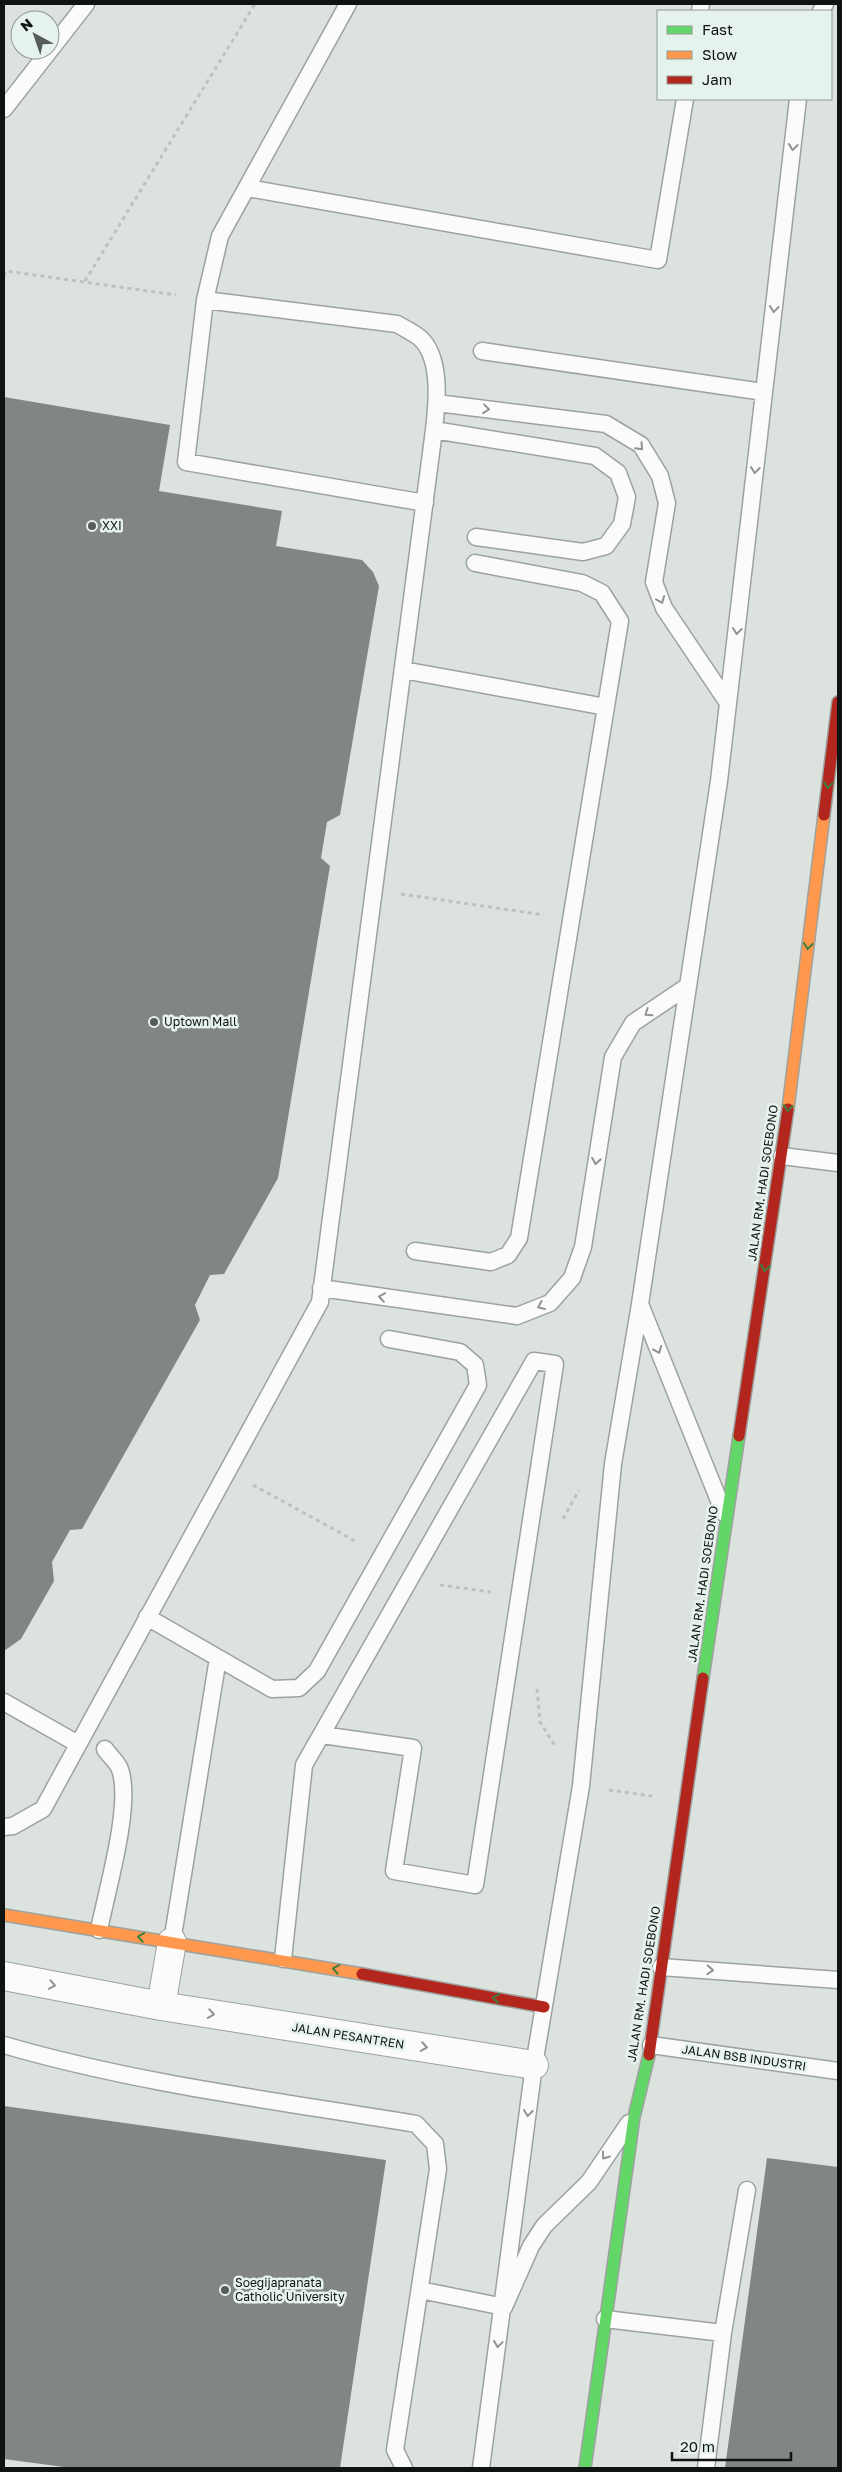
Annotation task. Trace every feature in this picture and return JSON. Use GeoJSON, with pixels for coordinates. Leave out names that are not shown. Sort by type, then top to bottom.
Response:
{"type":"FeatureCollection","features":[{"type":"Feature","properties":{"kind":"main road","name":"JALAN RM. HADI SOEBONO"},"geometry":{"type":"LineString","coordinates":[[585,2468],[634,2117],[651,2045],[726,1519],[782,1156],[838,702]]}},
{"type":"Feature","properties":{"kind":"main road"},"geometry":{"type":"LineString","coordinates":[[4,1914],[283,1959],[544,2007]]}},
{"type":"Feature","properties":{"kind":"street"},"geometry":{"type":"LineString","coordinates":[[161,2006],[172,1942]]}},
{"type":"Feature","properties":{"kind":"street","name":"JALAN PESANTREN"},"geometry":{"type":"LineString","coordinates":[[4,1976],[161,2006],[534,2065]]}},
{"type":"Feature","properties":{"kind":"lane"},"geometry":{"type":"LineString","coordinates":[[4,109],[86,4]]}},
{"type":"Feature","properties":{"kind":"lane"},"geometry":{"type":"LineString","coordinates":[[348,4],[220,236],[204,300],[186,462],[425,503]]}},
{"type":"Feature","properties":{"kind":"lane"},"geometry":{"type":"LineString","coordinates":[[247,188],[658,260],[685,100]]}},
{"type":"Feature","properties":{"kind":"lane"},"geometry":{"type":"LineString","coordinates":[[481,2468],[504,2307],[534,2065],[581,1786],[613,1464],[640,1304],[719,781],[798,100]]}},
{"type":"Feature","properties":{"kind":"lane"},"geometry":{"type":"LineString","coordinates":[[4,1827],[13,1826],[43,1809],[320,1302],[425,503],[438,403],[435,366],[422,339],[397,324],[204,300]]}},
{"type":"Feature","properties":{"kind":"lane"},"geometry":{"type":"LineString","coordinates":[[482,351],[764,392]]}},
{"type":"Feature","properties":{"kind":"lane"},"geometry":{"type":"LineString","coordinates":[[438,403],[606,424],[641,444],[660,476],[666,503],[654,582],[664,608],[728,703]]}},
{"type":"Feature","properties":{"kind":"lane"},"geometry":{"type":"LineString","coordinates":[[434,430],[595,456],[618,473],[627,497],[622,524],[606,546],[583,552],[476,537]]}},
{"type":"Feature","properties":{"kind":"lane"},"geometry":{"type":"LineString","coordinates":[[415,1251],[492,1262],[508,1255],[519,1238],[620,621],[602,593],[582,582],[475,563]]}},
{"type":"Feature","properties":{"kind":"lane"},"geometry":{"type":"LineString","coordinates":[[403,670],[606,707]]}},
{"type":"Feature","properties":{"kind":"lane"},"geometry":{"type":"LineString","coordinates":[[321,1288],[517,1316],[550,1303],[572,1278],[583,1247],[613,1057],[632,1023],[688,986]]}},
{"type":"Feature","properties":{"kind":"lane"},"geometry":{"type":"LineString","coordinates":[[782,1156],[838,1163]]}},
{"type":"Feature","properties":{"kind":"lane"},"geometry":{"type":"LineString","coordinates":[[640,1304],[726,1519]]}},
{"type":"Feature","properties":{"kind":"lane"},"geometry":{"type":"LineString","coordinates":[[147,1618],[272,1689],[298,1688],[317,1671],[478,1385],[474,1365],[460,1352],[389,1339]]}},
{"type":"Feature","properties":{"kind":"lane"},"geometry":{"type":"LineString","coordinates":[[283,1959],[304,1765],[534,1361],[555,1364],[475,1885],[394,1871],[413,1748],[322,1735]]}},
{"type":"Feature","properties":{"kind":"lane"},"geometry":{"type":"LineString","coordinates":[[172,1942],[218,1658]]}},
{"type":"Feature","properties":{"kind":"lane"},"geometry":{"type":"LineString","coordinates":[[4,1702],[78,1744]]}},
{"type":"Feature","properties":{"kind":"lane"},"geometry":{"type":"LineString","coordinates":[[99,1930],[122,1816],[124,1787],[119,1767],[105,1750]]}},
{"type":"Feature","properties":{"kind":"lane"},"geometry":{"type":"LineString","coordinates":[[661,1967],[838,1980]]}},
{"type":"Feature","properties":{"kind":"lane"},"geometry":{"type":"LineString","coordinates":[[4,2045],[46,2057],[138,2077],[416,2124],[435,2144],[438,2169],[395,2450],[404,2468]]}},
{"type":"Feature","properties":{"kind":"lane","name":"JALAN BSB INDUSTRI"},"geometry":{"type":"LineString","coordinates":[[651,2045],[838,2070]]}},
{"type":"Feature","properties":{"kind":"lane"},"geometry":{"type":"LineString","coordinates":[[504,2307],[531,2246],[544,2226],[589,2182],[634,2117]]}},
{"type":"Feature","properties":{"kind":"lane"},"geometry":{"type":"LineString","coordinates":[[706,2468],[723,2333],[747,2190]]}},
{"type":"Feature","properties":{"kind":"lane"},"geometry":{"type":"LineString","coordinates":[[420,2290],[504,2307]]}},
{"type":"Feature","properties":{"kind":"lane"},"geometry":{"type":"LineString","coordinates":[[606,2319],[723,2333]]}},
{"type":"Feature","properties":{"kind":"path"},"geometry":{"type":"LineString","coordinates":[[86,281],[255,4]]}},
{"type":"Feature","properties":{"kind":"path"},"geometry":{"type":"LineString","coordinates":[[4,276],[6,271],[86,281],[204,300]]}},
{"type":"Feature","properties":{"kind":"path"},"geometry":{"type":"LineString","coordinates":[[374,890],[571,919]]}},
{"type":"Feature","properties":{"kind":"building","name":"Uptown Mall"},"geometry":{"type":"Polygon","coordinates":[[[4,397],[170,425],[159,491],[282,511],[276,546],[362,560],[373,572],[379,586],[340,815],[327,822],[321,858],[330,866],[278,1178],[224,1274],[210,1275],[195,1305],[200,1320],[82,1529],[70,1530],[52,1562],[54,1581],[21,1639],[4,1651],[4,397]]]}},
{"type":"Feature","properties":{"kind":"building","name":"Soegijapranata Catholic University"},"geometry":{"type":"Polygon","coordinates":[[[4,2106],[386,2160],[340,2468],[71,2468],[4,2459],[4,2106]]]}},
{"type":"Feature","properties":{"kind":"building"},"geometry":{"type":"Polygon","coordinates":[[[767,2158],[838,2167],[838,2468],[725,2468],[767,2158]]]}},
{"type":"Feature","properties":{"kind":"traffic: fast"},"geometry":{"type":"LineString","coordinates":[[703,1678],[739,1436]]}},
{"type":"Feature","properties":{"kind":"traffic: fast"},"geometry":{"type":"LineString","coordinates":[[585,2468],[634,2117],[649,2055]]}},
{"type":"Feature","properties":{"kind":"traffic: slow"},"geometry":{"type":"LineString","coordinates":[[788,1109],[824,815]]}},
{"type":"Feature","properties":{"kind":"traffic: slow"},"geometry":{"type":"LineString","coordinates":[[4,1915],[362,1974]]}},
{"type":"Feature","properties":{"kind":"traffic: jam"},"geometry":{"type":"LineString","coordinates":[[824,815],[838,702]]}},
{"type":"Feature","properties":{"kind":"traffic: jam"},"geometry":{"type":"LineString","coordinates":[[739,1436],[788,1109]]}},
{"type":"Feature","properties":{"kind":"traffic: jam"},"geometry":{"type":"LineString","coordinates":[[649,2055],[703,1678]]}},
{"type":"Feature","properties":{"kind":"traffic: jam"},"geometry":{"type":"LineString","coordinates":[[362,1974],[544,2007]]}},
{"type":"Feature","properties":{"kind":"place","name":"XXI"},"geometry":{"type":"Point","coordinates":[92,526]}},
{"type":"Feature","properties":{"kind":"place","name":"Uptown Mall"},"geometry":{"type":"Point","coordinates":[154,1022]}},
{"type":"Feature","properties":{"kind":"place","name":"Soegijapranata Catholic University"},"geometry":{"type":"Point","coordinates":[225,2290]}}]}
